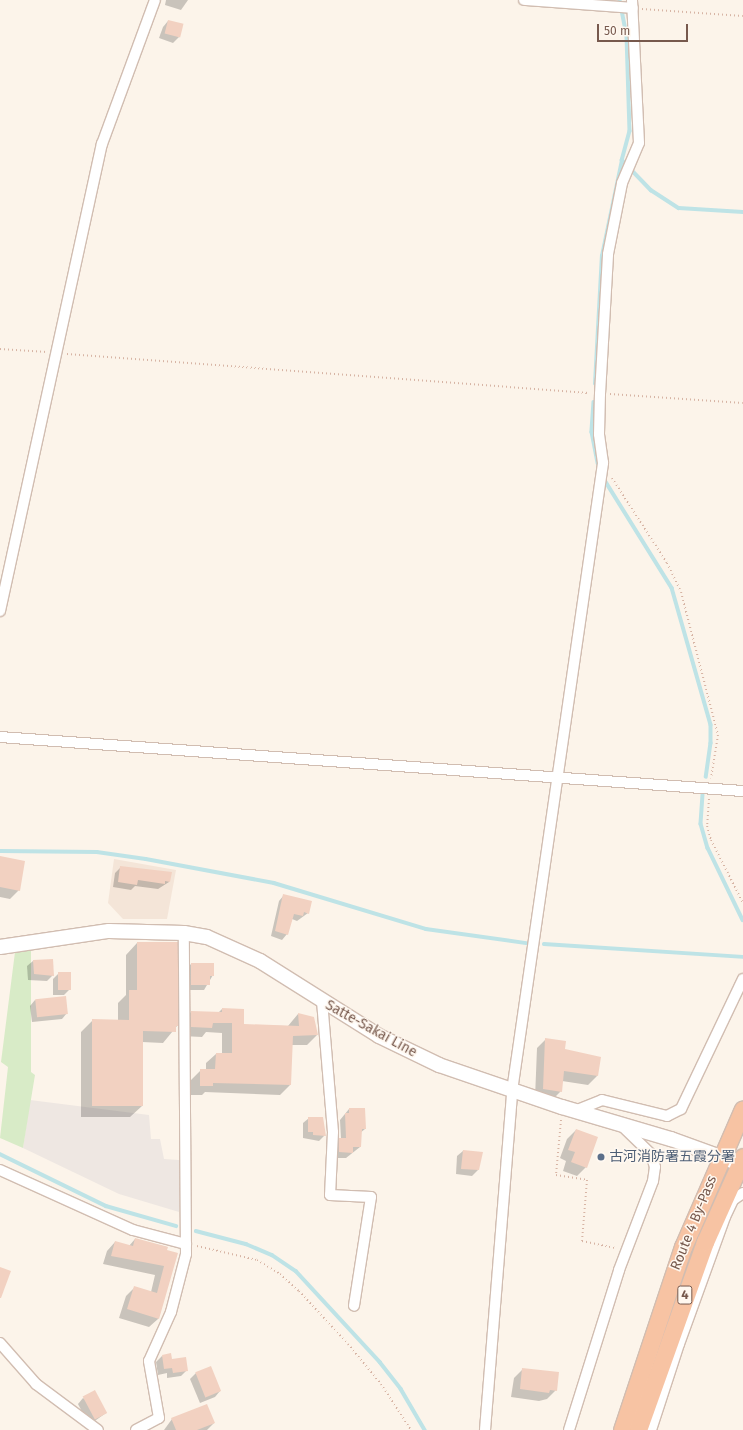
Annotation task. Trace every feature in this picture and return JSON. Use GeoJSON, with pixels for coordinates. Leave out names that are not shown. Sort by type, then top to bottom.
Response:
{"type":"FeatureCollection","features":[{"type":"Feature","properties":{"kind":"highway","name":"Route 4 By-Pass"},"geometry":{"type":"LineString","coordinates":[[622,1430],[668,1286],[721,1157],[743,1109]]}},
{"type":"Feature","properties":{"kind":"highway","name":"Route 4 By-Pass"},"geometry":{"type":"LineString","coordinates":[[638,1430],[687,1290],[742,1162]]}},
{"type":"Feature","properties":{"kind":"main road","name":"Satte-Sakai Line"},"geometry":{"type":"LineString","coordinates":[[0,947],[109,931],[184,933],[229,945],[260,961],[322,1002],[405,1050],[439,1065],[512,1091],[620,1123],[721,1157],[742,1162]]}},
{"type":"Feature","properties":{"kind":"street"},"geometry":{"type":"LineString","coordinates":[[0,611],[55,353],[102,144],[155,0]]}},
{"type":"Feature","properties":{"kind":"street"},"geometry":{"type":"LineString","coordinates":[[485,1430],[512,1091],[556,778],[603,463],[599,434],[608,254],[625,175],[639,143],[632,5],[614,6],[524,0]]}},
{"type":"Feature","properties":{"kind":"street"},"geometry":{"type":"LineString","coordinates":[[0,737],[743,791]]}},
{"type":"Feature","properties":{"kind":"street"},"geometry":{"type":"LineString","coordinates":[[136,1430],[159,1418],[149,1361],[171,1312],[186,1254],[184,933]]}},
{"type":"Feature","properties":{"kind":"street"},"geometry":{"type":"LineString","coordinates":[[569,1109],[602,1100],[667,1116],[681,1109],[743,979]]}},
{"type":"Feature","properties":{"kind":"street"},"geometry":{"type":"LineString","coordinates":[[322,1002],[333,1132],[330,1195],[371,1197],[354,1306]]}},
{"type":"Feature","properties":{"kind":"street"},"geometry":{"type":"LineString","coordinates":[[569,1430],[627,1250],[653,1181],[655,1167],[651,1154],[620,1123]]}},
{"type":"Feature","properties":{"kind":"street"},"geometry":{"type":"LineString","coordinates":[[0,1170],[133,1230],[186,1244]]}},
{"type":"Feature","properties":{"kind":"street"},"geometry":{"type":"LineString","coordinates":[[651,1430],[679,1344],[725,1217],[733,1200],[743,1193]]}},
{"type":"Feature","properties":{"kind":"street"},"geometry":{"type":"LineString","coordinates":[[0,1343],[36,1384],[98,1430]]}},
{"type":"Feature","properties":{"kind":"path"},"geometry":{"type":"LineString","coordinates":[[632,5],[743,16]]}},
{"type":"Feature","properties":{"kind":"path"},"geometry":{"type":"LineString","coordinates":[[0,349],[600,394],[743,403]]}},
{"type":"Feature","properties":{"kind":"path"},"geometry":{"type":"LineString","coordinates":[[603,463],[667,563],[681,592],[718,735],[709,788],[707,826],[711,840],[743,903]]}},
{"type":"Feature","properties":{"kind":"path"},"geometry":{"type":"LineString","coordinates":[[569,1109],[556,1175],[587,1180],[582,1241],[627,1250]]}},
{"type":"Feature","properties":{"kind":"path"},"geometry":{"type":"LineString","coordinates":[[186,1244],[245,1256],[280,1274],[299,1291],[348,1344],[381,1384],[411,1430]]}},
{"type":"Feature","properties":{"kind":"shaded area"},"geometry":{"type":"Polygon","coordinates":[[[114,859],[176,870],[167,919],[123,919],[108,903],[114,859]]]}},
{"type":"Feature","properties":{"kind":"shaded area"},"geometry":{"type":"Polygon","coordinates":[[[30,1100],[149,1115],[151,1139],[160,1139],[164,1159],[179,1160],[179,1212],[119,1194],[23,1148],[30,1100]]]}},
{"type":"Feature","properties":{"kind":"green space"},"geometry":{"type":"Polygon","coordinates":[[[31,948],[31,1072],[35,1075],[23,1148],[0,1138],[8,1067],[1,1062],[15,952],[31,948]]]}},
{"type":"Feature","properties":{"kind":"building"},"geometry":{"type":"Polygon","coordinates":[[[168,20],[184,24],[180,37],[165,34],[168,20]]]}},
{"type":"Feature","properties":{"kind":"building"},"geometry":{"type":"Polygon","coordinates":[[[0,856],[25,861],[20,891],[0,887],[0,856]]]}},
{"type":"Feature","properties":{"kind":"building"},"geometry":{"type":"Polygon","coordinates":[[[120,866],[172,872],[170,882],[165,881],[165,884],[138,880],[137,885],[118,882],[120,866]]]}},
{"type":"Feature","properties":{"kind":"building"},"geometry":{"type":"Polygon","coordinates":[[[283,894],[312,901],[309,914],[304,912],[303,916],[294,914],[288,935],[275,931],[283,894]]]}},
{"type":"Feature","properties":{"kind":"building"},"geometry":{"type":"Polygon","coordinates":[[[137,942],[178,942],[178,1026],[176,1026],[176,1032],[143,1031],[143,1106],[92,1106],[92,1019],[129,1020],[129,990],[137,990],[137,942]]]}},
{"type":"Feature","properties":{"kind":"building"},"geometry":{"type":"Polygon","coordinates":[[[53,959],[54,976],[34,974],[33,960],[53,959]]]}},
{"type":"Feature","properties":{"kind":"building"},"geometry":{"type":"Polygon","coordinates":[[[191,963],[214,963],[214,976],[210,976],[210,985],[191,985],[191,963]]]}},
{"type":"Feature","properties":{"kind":"building"},"geometry":{"type":"Polygon","coordinates":[[[58,972],[71,972],[71,990],[58,990],[58,972]]]}},
{"type":"Feature","properties":{"kind":"building"},"geometry":{"type":"Polygon","coordinates":[[[66,996],[68,1014],[37,1017],[35,999],[66,996]]]}},
{"type":"Feature","properties":{"kind":"building"},"geometry":{"type":"Polygon","coordinates":[[[222,1008],[244,1009],[244,1024],[299,1026],[298,1013],[314,1017],[318,1035],[293,1036],[291,1085],[213,1083],[213,1086],[200,1086],[200,1069],[215,1069],[216,1053],[232,1053],[232,1023],[213,1023],[212,1028],[191,1027],[191,1011],[222,1012],[222,1008]]]}},
{"type":"Feature","properties":{"kind":"building"},"geometry":{"type":"Polygon","coordinates":[[[545,1038],[566,1041],[565,1049],[601,1057],[598,1076],[564,1071],[562,1092],[543,1089],[545,1038]]]}},
{"type":"Feature","properties":{"kind":"building"},"geometry":{"type":"Polygon","coordinates":[[[349,1108],[365,1108],[366,1129],[362,1129],[361,1147],[353,1147],[353,1153],[339,1152],[339,1138],[346,1138],[345,1113],[349,1113],[349,1108]]]}},
{"type":"Feature","properties":{"kind":"building"},"geometry":{"type":"Polygon","coordinates":[[[308,1117],[323,1117],[326,1136],[313,1135],[313,1132],[308,1132],[308,1117]]]}},
{"type":"Feature","properties":{"kind":"building"},"geometry":{"type":"Polygon","coordinates":[[[576,1129],[598,1137],[587,1168],[571,1162],[575,1152],[568,1150],[576,1129]]]}},
{"type":"Feature","properties":{"kind":"building"},"geometry":{"type":"Polygon","coordinates":[[[463,1150],[483,1152],[479,1170],[461,1169],[463,1150]]]}},
{"type":"Feature","properties":{"kind":"building"},"geometry":{"type":"Polygon","coordinates":[[[135,1238],[168,1247],[167,1250],[178,1253],[159,1319],[127,1309],[134,1286],[157,1293],[164,1266],[111,1256],[115,1241],[133,1246],[135,1238]]]}},
{"type":"Feature","properties":{"kind":"building"},"geometry":{"type":"Polygon","coordinates":[[[0,1267],[11,1271],[1,1298],[0,1298],[0,1267]]]}},
{"type":"Feature","properties":{"kind":"building"},"geometry":{"type":"Polygon","coordinates":[[[171,1353],[172,1359],[186,1357],[188,1371],[173,1373],[172,1368],[164,1369],[162,1355],[171,1353]]]}},
{"type":"Feature","properties":{"kind":"building"},"geometry":{"type":"Polygon","coordinates":[[[211,1366],[221,1391],[205,1397],[195,1372],[211,1366]]]}},
{"type":"Feature","properties":{"kind":"building"},"geometry":{"type":"Polygon","coordinates":[[[522,1368],[559,1372],[557,1391],[550,1390],[549,1393],[520,1389],[522,1368]]]}},
{"type":"Feature","properties":{"kind":"building"},"geometry":{"type":"Polygon","coordinates":[[[95,1390],[107,1413],[95,1420],[83,1397],[95,1390]]]}},
{"type":"Feature","properties":{"kind":"building"},"geometry":{"type":"Polygon","coordinates":[[[207,1404],[215,1423],[197,1430],[176,1430],[171,1418],[207,1404]]]}},
{"type":"Feature","properties":{"kind":"waterway"},"geometry":{"type":"LineString","coordinates":[[620,0],[627,36],[630,131],[622,160],[651,190],[679,208],[743,212]]}},
{"type":"Feature","properties":{"kind":"waterway"},"geometry":{"type":"LineString","coordinates":[[595,384],[602,256],[622,160]]}},
{"type":"Feature","properties":{"kind":"waterway"},"geometry":{"type":"LineString","coordinates":[[594,402],[592,432],[598,463]]}},
{"type":"Feature","properties":{"kind":"waterway"},"geometry":{"type":"LineString","coordinates":[[606,482],[672,588],[711,725],[711,743],[706,777]]}},
{"type":"Feature","properties":{"kind":"waterway"},"geometry":{"type":"LineString","coordinates":[[703,795],[701,824],[708,848],[743,920]]}},
{"type":"Feature","properties":{"kind":"waterway"},"geometry":{"type":"LineString","coordinates":[[0,851],[97,852],[146,859],[274,883],[426,929],[526,943]]}},
{"type":"Feature","properties":{"kind":"waterway"},"geometry":{"type":"LineString","coordinates":[[544,944],[743,957]]}},
{"type":"Feature","properties":{"kind":"waterway"},"geometry":{"type":"LineString","coordinates":[[0,1154],[106,1206],[176,1226]]}},
{"type":"Feature","properties":{"kind":"waterway"},"geometry":{"type":"LineString","coordinates":[[196,1231],[246,1244],[272,1255],[296,1271],[380,1362],[401,1389],[425,1430]]}},
{"type":"Feature","properties":{"kind":"place","name":"古河消防署五霞分署"},"geometry":{"type":"Point","coordinates":[601,1157]}}]}
